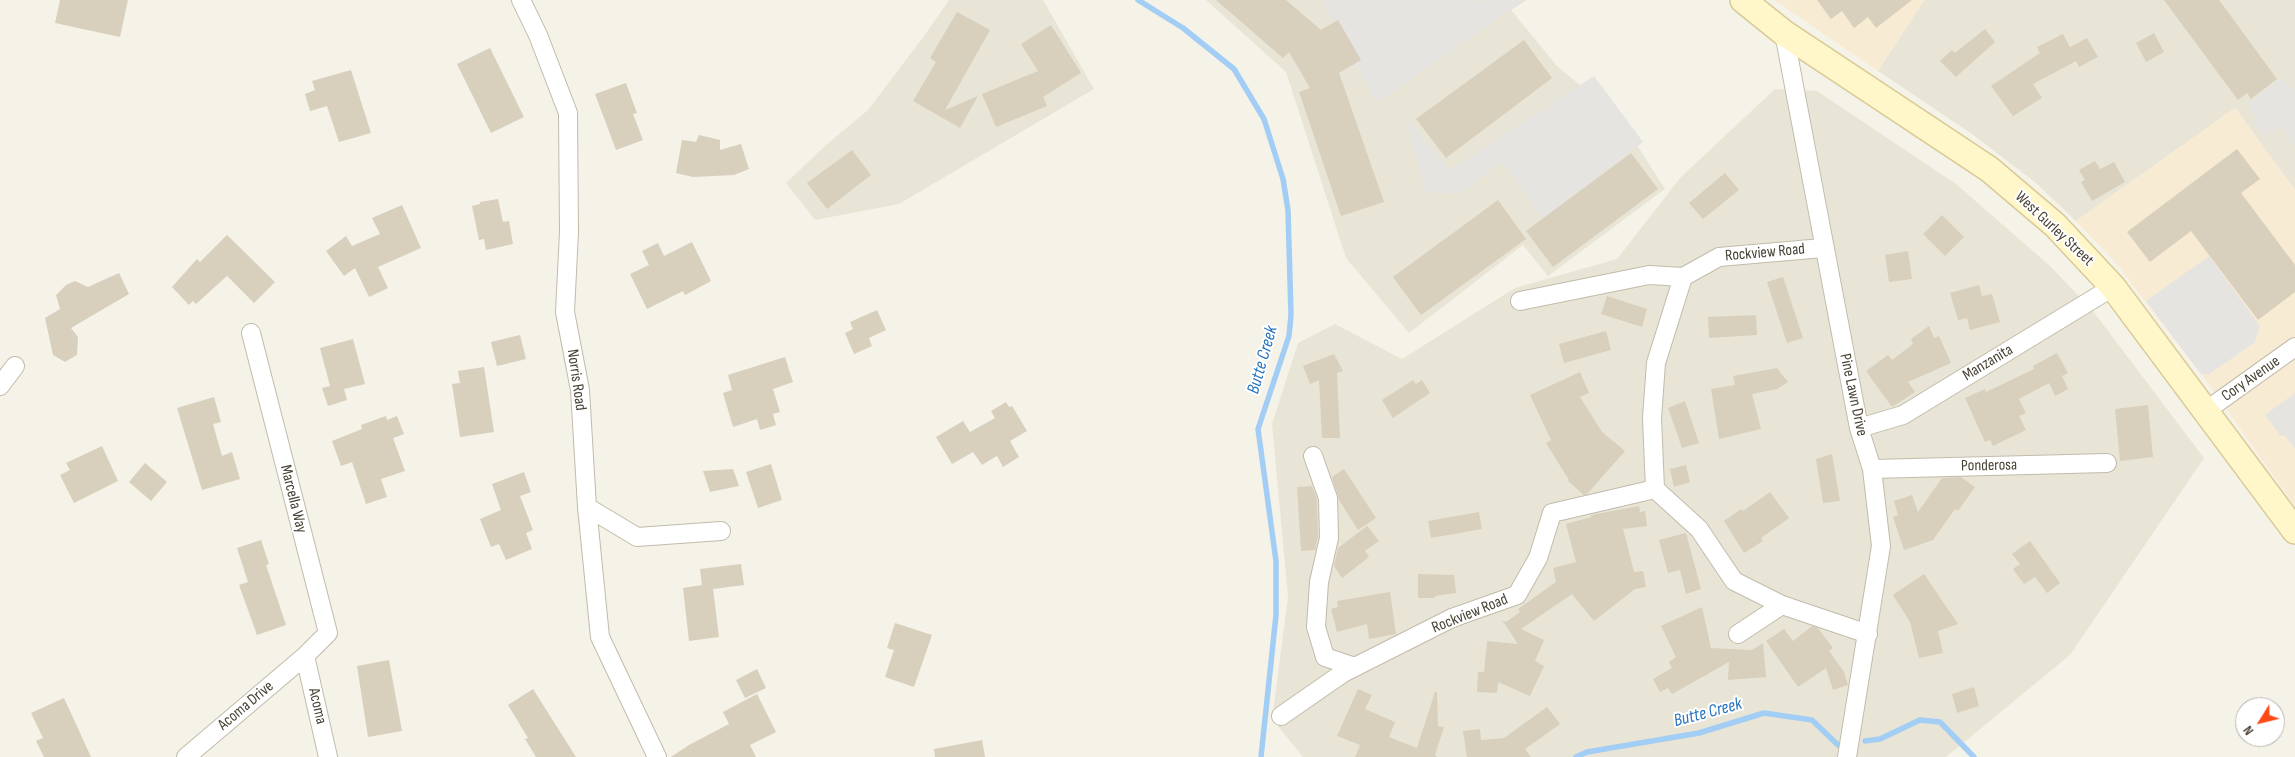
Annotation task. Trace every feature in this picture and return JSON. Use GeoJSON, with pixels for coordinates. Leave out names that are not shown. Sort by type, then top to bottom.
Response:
{"type":"FeatureCollection","features":[{"type":"Feature","properties":{"kind":"main road","name":"West Gurley Street"},"geometry":{"type":"LineString","coordinates":[[1743,0],[1784,33],[1989,169],[2055,225],[2113,286],[2207,410],[2295,531]]}},
{"type":"Feature","properties":{"kind":"street","name":"Norris Road"},"geometry":{"type":"LineString","coordinates":[[521,0],[538,35],[568,113],[569,232],[565,312],[580,390],[587,507],[600,636],[657,757]]}},
{"type":"Feature","properties":{"kind":"street","name":"Pine Lawn Drive"},"geometry":{"type":"LineString","coordinates":[[1784,33],[1858,428],[1872,469],[1880,546],[1848,757]]}},
{"type":"Feature","properties":{"kind":"street","name":"Rockview Road"},"geometry":{"type":"LineString","coordinates":[[1683,277],[1718,257],[1823,248]]}},
{"type":"Feature","properties":{"kind":"street"},"geometry":{"type":"LineString","coordinates":[[1520,301],[1649,275],[1683,277],[1656,363],[1652,418],[1656,490],[1699,529],[1734,581],[1782,605],[1868,634]]}},
{"type":"Feature","properties":{"kind":"street","name":"Manzanita"},"geometry":{"type":"LineString","coordinates":[[1858,428],[1903,415],[2113,286]]}},
{"type":"Feature","properties":{"kind":"street","name":"Marcella Way"},"geometry":{"type":"LineString","coordinates":[[251,333],[328,633],[305,656]]}},
{"type":"Feature","properties":{"kind":"street","name":"Cory Avenue"},"geometry":{"type":"LineString","coordinates":[[2207,410],[2295,348]]}},
{"type":"Feature","properties":{"kind":"street"},"geometry":{"type":"LineString","coordinates":[[0,386],[15,366]]}},
{"type":"Feature","properties":{"kind":"street"},"geometry":{"type":"LineString","coordinates":[[1313,456],[1328,498],[1329,538],[1320,582],[1316,627],[1325,657],[1355,667]]}},
{"type":"Feature","properties":{"kind":"street","name":"Ponderosa"},"geometry":{"type":"LineString","coordinates":[[1872,469],[2106,463]]}},
{"type":"Feature","properties":{"kind":"street","name":"Rockview Road"},"geometry":{"type":"LineString","coordinates":[[1281,716],[1355,667],[1452,618],[1518,595],[1538,558],[1552,513],[1656,490]]}},
{"type":"Feature","properties":{"kind":"street"},"geometry":{"type":"LineString","coordinates":[[587,507],[637,537],[720,531]]}},
{"type":"Feature","properties":{"kind":"street"},"geometry":{"type":"LineString","coordinates":[[1738,634],[1782,605]]}},
{"type":"Feature","properties":{"kind":"street","name":"Acoma Drive"},"geometry":{"type":"LineString","coordinates":[[186,757],[305,656]]}},
{"type":"Feature","properties":{"kind":"street","name":"Acoma"},"geometry":{"type":"LineString","coordinates":[[305,656],[328,757]]}},
{"type":"Feature","properties":{"kind":"shaded area"},"geometry":{"type":"Polygon","coordinates":[[[949,0],[1043,0],[1094,89],[899,204],[815,220],[786,183],[826,145],[868,110],[949,0]]]}},
{"type":"Feature","properties":{"kind":"shaded area"},"geometry":{"type":"Polygon","coordinates":[[[1206,0],[1527,0],[1511,10],[1557,66],[1619,117],[1665,189],[1548,276],[1523,245],[1409,333],[1346,258],[1286,72],[1206,0]]]}},
{"type":"Feature","properties":{"kind":"shaded area"},"geometry":{"type":"Polygon","coordinates":[[[1321,0],[1477,0],[1480,3],[1486,0],[1525,0],[1376,103],[1321,0]]]}},
{"type":"Feature","properties":{"kind":"shaded area"},"geometry":{"type":"Polygon","coordinates":[[[1774,0],[1924,0],[1878,71],[1774,0]]]}},
{"type":"Feature","properties":{"kind":"shaded area"},"geometry":{"type":"Polygon","coordinates":[[[1924,0],[2295,0],[2295,190],[2235,108],[2076,221],[2036,183],[1972,134],[1878,71],[1924,0]]]}},
{"type":"Feature","properties":{"kind":"shaded area"},"geometry":{"type":"Polygon","coordinates":[[[1594,76],[1643,142],[1542,219],[1502,161],[1460,194],[1425,192],[1404,115],[1450,170],[1594,76]]]}},
{"type":"Feature","properties":{"kind":"shaded area"},"geometry":{"type":"Polygon","coordinates":[[[2282,77],[2295,93],[2295,147],[2281,128],[2265,136],[2254,121],[2257,118],[2247,104],[2282,77]]]}},
{"type":"Feature","properties":{"kind":"shaded area"},"geometry":{"type":"Polygon","coordinates":[[[1775,89],[1817,91],[1956,184],[2050,266],[2093,311],[2204,458],[2070,655],[1946,757],[1303,757],[1272,719],[1288,597],[1272,424],[1298,343],[1335,324],[1402,359],[1515,288],[1617,259],[1681,177],[1775,89]]]}},
{"type":"Feature","properties":{"kind":"shaded area"},"geometry":{"type":"Polygon","coordinates":[[[2235,108],[2295,190],[2295,506],[2210,386],[2115,262],[2076,221],[2235,108]]]}},
{"type":"Feature","properties":{"kind":"shaded area"},"geometry":{"type":"Polygon","coordinates":[[[2209,256],[2260,326],[2255,342],[2208,375],[2201,374],[2146,301],[2209,256]]]}},
{"type":"Feature","properties":{"kind":"shaded area"},"geometry":{"type":"Polygon","coordinates":[[[2295,393],[2295,449],[2285,436],[2281,436],[2265,415],[2295,393]]]}},
{"type":"Feature","properties":{"kind":"building"},"geometry":{"type":"Polygon","coordinates":[[[60,0],[128,0],[120,37],[55,23],[60,0]]]}},
{"type":"Feature","properties":{"kind":"building"},"geometry":{"type":"Polygon","coordinates":[[[1216,0],[1286,0],[1321,30],[1338,20],[1361,60],[1339,73],[1384,202],[1341,216],[1299,92],[1310,88],[1289,52],[1283,58],[1216,0]]]}},
{"type":"Feature","properties":{"kind":"building"},"geometry":{"type":"Polygon","coordinates":[[[1817,0],[1912,0],[1876,28],[1868,17],[1854,28],[1842,11],[1831,19],[1817,0]]]}},
{"type":"Feature","properties":{"kind":"building"},"geometry":{"type":"Polygon","coordinates":[[[2164,0],[2219,0],[2277,79],[2251,99],[2247,93],[2238,100],[2164,0]]]}},
{"type":"Feature","properties":{"kind":"building"},"geometry":{"type":"Polygon","coordinates":[[[957,12],[990,30],[945,110],[978,96],[960,128],[913,101],[936,62],[930,58],[957,12]]]}},
{"type":"Feature","properties":{"kind":"building"},"geometry":{"type":"Polygon","coordinates":[[[1051,25],[1081,73],[1043,97],[1047,106],[996,127],[982,94],[1038,71],[1021,44],[1051,25]]]}},
{"type":"Feature","properties":{"kind":"building"},"geometry":{"type":"Polygon","coordinates":[[[1985,29],[1995,42],[1956,77],[1940,61],[1952,50],[1955,53],[1985,29]]]}},
{"type":"Feature","properties":{"kind":"building"},"geometry":{"type":"Polygon","coordinates":[[[2154,33],[2164,52],[2146,62],[2136,43],[2154,33]]]}},
{"type":"Feature","properties":{"kind":"building"},"geometry":{"type":"Polygon","coordinates":[[[2063,34],[2070,47],[2087,38],[2098,57],[2079,67],[2076,61],[2033,84],[2042,98],[2013,116],[1991,86],[2040,53],[2037,47],[2063,34]]]}},
{"type":"Feature","properties":{"kind":"building"},"geometry":{"type":"Polygon","coordinates":[[[1524,40],[1552,78],[1446,158],[1416,119],[1524,40]]]}},
{"type":"Feature","properties":{"kind":"building"},"geometry":{"type":"Polygon","coordinates":[[[490,48],[524,117],[491,133],[457,64],[490,48]]]}},
{"type":"Feature","properties":{"kind":"building"},"geometry":{"type":"Polygon","coordinates":[[[351,70],[371,133],[339,142],[327,106],[310,111],[305,94],[315,90],[312,81],[351,70]]]}},
{"type":"Feature","properties":{"kind":"building"},"geometry":{"type":"Polygon","coordinates":[[[626,83],[637,113],[633,114],[643,140],[616,150],[595,94],[626,83]]]}},
{"type":"Feature","properties":{"kind":"building"},"geometry":{"type":"Polygon","coordinates":[[[699,135],[720,140],[720,150],[741,144],[749,169],[734,175],[693,177],[676,173],[682,140],[696,142],[699,135]]]}},
{"type":"Feature","properties":{"kind":"building"},"geometry":{"type":"Polygon","coordinates":[[[2237,149],[2260,179],[2241,193],[2295,265],[2295,292],[2258,320],[2191,231],[2150,262],[2127,232],[2237,149]]]}},
{"type":"Feature","properties":{"kind":"building"},"geometry":{"type":"Polygon","coordinates":[[[852,150],[871,175],[827,209],[807,183],[852,150]]]}},
{"type":"Feature","properties":{"kind":"building"},"geometry":{"type":"Polygon","coordinates":[[[1631,153],[1658,189],[1553,267],[1526,231],[1631,153]]]}},
{"type":"Feature","properties":{"kind":"building"},"geometry":{"type":"Polygon","coordinates":[[[2095,161],[2100,169],[2114,162],[2125,182],[2092,201],[2081,182],[2085,180],[2079,170],[2095,161]]]}},
{"type":"Feature","properties":{"kind":"building"},"geometry":{"type":"Polygon","coordinates":[[[1725,173],[1739,190],[1703,219],[1689,203],[1725,173]]]}},
{"type":"Feature","properties":{"kind":"building"},"geometry":{"type":"Polygon","coordinates":[[[498,199],[503,222],[509,221],[513,244],[486,250],[484,239],[479,240],[472,206],[480,204],[480,202],[498,199]]]}},
{"type":"Feature","properties":{"kind":"building"},"geometry":{"type":"Polygon","coordinates":[[[1498,200],[1526,239],[1421,315],[1393,277],[1498,200]]]}},
{"type":"Feature","properties":{"kind":"building"},"geometry":{"type":"Polygon","coordinates":[[[402,205],[421,248],[378,267],[388,288],[369,297],[355,268],[344,276],[326,251],[346,236],[352,246],[380,234],[372,218],[402,205]]]}},
{"type":"Feature","properties":{"kind":"building"},"geometry":{"type":"Polygon","coordinates":[[[1942,215],[1964,237],[1945,256],[1923,234],[1942,215]]]}},
{"type":"Feature","properties":{"kind":"building"},"geometry":{"type":"Polygon","coordinates":[[[227,235],[275,282],[254,303],[227,276],[196,304],[193,301],[189,305],[172,287],[197,259],[200,262],[227,235]]]}},
{"type":"Feature","properties":{"kind":"building"},"geometry":{"type":"Polygon","coordinates":[[[692,242],[711,281],[685,295],[683,291],[647,309],[630,274],[649,265],[642,251],[658,243],[664,256],[692,242]]]}},
{"type":"Feature","properties":{"kind":"building"},"geometry":{"type":"Polygon","coordinates":[[[1908,251],[1912,279],[1889,282],[1885,255],[1908,251]]]}},
{"type":"Feature","properties":{"kind":"building"},"geometry":{"type":"Polygon","coordinates":[[[119,273],[129,294],[71,328],[78,337],[77,355],[65,362],[53,355],[45,318],[60,309],[56,295],[66,285],[75,281],[88,287],[119,273]]]}},
{"type":"Feature","properties":{"kind":"building"},"geometry":{"type":"Polygon","coordinates":[[[1783,277],[1803,338],[1787,343],[1767,282],[1783,277]]]}},
{"type":"Feature","properties":{"kind":"building"},"geometry":{"type":"Polygon","coordinates":[[[1979,285],[1982,296],[1992,294],[2000,322],[1970,330],[1967,318],[1958,320],[1950,293],[1979,285]]]}},
{"type":"Feature","properties":{"kind":"building"},"geometry":{"type":"Polygon","coordinates":[[[1607,296],[1647,309],[1642,327],[1601,314],[1607,296]]]}},
{"type":"Feature","properties":{"kind":"building"},"geometry":{"type":"Polygon","coordinates":[[[877,310],[886,330],[869,338],[872,346],[854,354],[845,333],[853,329],[850,322],[877,310]]]}},
{"type":"Feature","properties":{"kind":"building"},"geometry":{"type":"Polygon","coordinates":[[[1756,315],[1757,335],[1709,338],[1708,317],[1756,315]]]}},
{"type":"Feature","properties":{"kind":"building"},"geometry":{"type":"Polygon","coordinates":[[[1929,326],[1934,338],[1939,336],[1951,363],[1908,382],[1915,392],[1892,407],[1866,371],[1888,355],[1892,360],[1913,344],[1911,339],[1929,326]]]}},
{"type":"Feature","properties":{"kind":"building"},"geometry":{"type":"Polygon","coordinates":[[[1606,331],[1611,350],[1564,363],[1559,344],[1606,331]]]}},
{"type":"Feature","properties":{"kind":"building"},"geometry":{"type":"Polygon","coordinates":[[[520,335],[526,359],[497,366],[491,342],[520,335]]]}},
{"type":"Feature","properties":{"kind":"building"},"geometry":{"type":"Polygon","coordinates":[[[353,339],[365,384],[344,389],[347,400],[328,406],[322,388],[330,386],[320,348],[353,339]]]}},
{"type":"Feature","properties":{"kind":"building"},"geometry":{"type":"Polygon","coordinates":[[[2057,353],[2068,373],[2062,376],[2068,389],[2055,396],[2049,383],[2019,399],[2026,413],[2019,416],[2026,430],[1993,446],[1990,440],[1985,442],[1965,398],[1985,389],[1986,392],[2034,369],[2033,366],[2057,353]]]}},
{"type":"Feature","properties":{"kind":"building"},"geometry":{"type":"Polygon","coordinates":[[[1334,354],[1343,371],[1337,373],[1340,438],[1322,438],[1319,380],[1310,384],[1303,366],[1334,354]]]}},
{"type":"Feature","properties":{"kind":"building"},"geometry":{"type":"Polygon","coordinates":[[[785,357],[793,382],[773,389],[780,412],[773,414],[776,425],[760,430],[757,419],[733,427],[723,393],[732,390],[728,375],[785,357]]]}},
{"type":"Feature","properties":{"kind":"building"},"geometry":{"type":"Polygon","coordinates":[[[484,367],[494,432],[460,437],[452,384],[460,383],[458,371],[484,367]]]}},
{"type":"Feature","properties":{"kind":"building"},"geometry":{"type":"Polygon","coordinates":[[[1777,368],[1788,382],[1777,389],[1752,394],[1761,429],[1719,439],[1711,389],[1735,385],[1733,376],[1777,368]]]}},
{"type":"Feature","properties":{"kind":"building"},"geometry":{"type":"Polygon","coordinates":[[[1580,372],[1589,393],[1580,397],[1602,432],[1625,451],[1587,494],[1584,495],[1568,481],[1546,443],[1551,440],[1530,395],[1580,372]]]}},
{"type":"Feature","properties":{"kind":"building"},"geometry":{"type":"Polygon","coordinates":[[[1413,380],[1416,384],[1422,380],[1430,393],[1393,418],[1382,400],[1413,380]]]}},
{"type":"Feature","properties":{"kind":"building"},"geometry":{"type":"Polygon","coordinates":[[[214,397],[221,422],[213,424],[222,456],[232,452],[240,479],[202,490],[177,408],[214,397]]]}},
{"type":"Feature","properties":{"kind":"building"},"geometry":{"type":"Polygon","coordinates":[[[1685,401],[1699,443],[1682,448],[1668,408],[1685,401]]]}},
{"type":"Feature","properties":{"kind":"building"},"geometry":{"type":"Polygon","coordinates":[[[1006,402],[1009,407],[1012,406],[1027,431],[1010,441],[1019,457],[1003,467],[997,456],[982,465],[973,452],[952,464],[936,437],[963,421],[970,432],[995,418],[991,411],[1006,402]]]}},
{"type":"Feature","properties":{"kind":"building"},"geometry":{"type":"Polygon","coordinates":[[[2148,405],[2153,457],[2120,461],[2115,409],[2148,405]]]}},
{"type":"Feature","properties":{"kind":"building"},"geometry":{"type":"Polygon","coordinates":[[[386,416],[387,420],[397,416],[404,434],[393,438],[405,471],[381,479],[387,497],[366,504],[352,462],[341,466],[332,441],[362,429],[361,425],[386,416]]]}},
{"type":"Feature","properties":{"kind":"building"},"geometry":{"type":"Polygon","coordinates":[[[102,446],[118,481],[74,503],[60,475],[70,470],[66,463],[102,446]]]}},
{"type":"Feature","properties":{"kind":"building"},"geometry":{"type":"Polygon","coordinates":[[[1832,454],[1840,501],[1823,503],[1816,459],[1832,454]]]}},
{"type":"Feature","properties":{"kind":"building"},"geometry":{"type":"Polygon","coordinates":[[[145,463],[167,482],[151,501],[129,482],[145,463]]]}},
{"type":"Feature","properties":{"kind":"building"},"geometry":{"type":"Polygon","coordinates":[[[771,464],[782,500],[758,508],[746,472],[771,464]]]}},
{"type":"Feature","properties":{"kind":"building"},"geometry":{"type":"Polygon","coordinates":[[[1686,465],[1690,482],[1674,487],[1670,469],[1686,465]]]}},
{"type":"Feature","properties":{"kind":"building"},"geometry":{"type":"Polygon","coordinates":[[[733,469],[739,486],[710,492],[703,471],[733,469]]]}},
{"type":"Feature","properties":{"kind":"building"},"geometry":{"type":"Polygon","coordinates":[[[1344,469],[1376,518],[1358,530],[1339,500],[1332,477],[1344,469]]]}},
{"type":"Feature","properties":{"kind":"building"},"geometry":{"type":"Polygon","coordinates":[[[524,472],[531,492],[520,496],[533,530],[526,533],[532,549],[506,560],[499,544],[491,547],[480,519],[501,510],[492,484],[524,472]]]}},
{"type":"Feature","properties":{"kind":"building"},"geometry":{"type":"Polygon","coordinates":[[[1961,477],[1975,487],[1958,511],[1955,509],[1933,540],[1904,550],[1893,517],[1898,515],[1894,501],[1912,495],[1918,512],[1942,478],[1961,477]]]}},
{"type":"Feature","properties":{"kind":"building"},"geometry":{"type":"Polygon","coordinates":[[[1312,486],[1317,499],[1318,537],[1315,550],[1301,551],[1297,487],[1312,486]]]}},
{"type":"Feature","properties":{"kind":"building"},"geometry":{"type":"Polygon","coordinates":[[[1770,492],[1789,518],[1761,538],[1763,541],[1744,553],[1724,521],[1741,509],[1743,511],[1770,492]]]}},
{"type":"Feature","properties":{"kind":"building"},"geometry":{"type":"Polygon","coordinates":[[[1639,506],[1640,512],[1645,511],[1647,526],[1623,529],[1634,572],[1643,571],[1646,587],[1635,589],[1594,621],[1572,594],[1521,629],[1544,640],[1535,661],[1544,666],[1530,696],[1498,682],[1497,693],[1477,692],[1478,672],[1484,672],[1487,641],[1518,644],[1502,620],[1506,622],[1520,612],[1518,609],[1556,582],[1553,568],[1576,562],[1566,524],[1591,517],[1591,515],[1639,506]]]}},
{"type":"Feature","properties":{"kind":"building"},"geometry":{"type":"Polygon","coordinates":[[[1479,512],[1482,529],[1431,538],[1428,521],[1479,512]]]}},
{"type":"Feature","properties":{"kind":"building"},"geometry":{"type":"Polygon","coordinates":[[[1367,526],[1379,541],[1365,551],[1369,557],[1342,578],[1334,566],[1338,548],[1367,526]]]}},
{"type":"Feature","properties":{"kind":"building"},"geometry":{"type":"Polygon","coordinates":[[[1686,533],[1701,589],[1686,594],[1680,570],[1668,573],[1659,540],[1686,533]]]}},
{"type":"Feature","properties":{"kind":"building"},"geometry":{"type":"Polygon","coordinates":[[[261,540],[269,564],[266,565],[286,625],[257,635],[239,585],[248,582],[237,548],[261,540]]]}},
{"type":"Feature","properties":{"kind":"building"},"geometry":{"type":"Polygon","coordinates":[[[2030,541],[2060,583],[2047,593],[2035,577],[2024,584],[2013,569],[2020,564],[2012,554],[2030,541]]]}},
{"type":"Feature","properties":{"kind":"building"},"geometry":{"type":"Polygon","coordinates":[[[741,564],[744,585],[713,589],[719,637],[689,641],[683,588],[702,585],[700,569],[741,564]]]}},
{"type":"Feature","properties":{"kind":"building"},"geometry":{"type":"Polygon","coordinates":[[[1418,574],[1454,575],[1456,593],[1435,596],[1435,598],[1418,598],[1418,574]]]}},
{"type":"Feature","properties":{"kind":"building"},"geometry":{"type":"Polygon","coordinates":[[[1924,574],[1958,624],[1938,631],[1943,653],[1919,658],[1910,622],[1893,595],[1924,574]]]}},
{"type":"Feature","properties":{"kind":"building"},"geometry":{"type":"Polygon","coordinates":[[[1390,592],[1396,634],[1369,639],[1367,624],[1337,632],[1331,609],[1338,607],[1337,601],[1390,592]]]}},
{"type":"Feature","properties":{"kind":"building"},"geometry":{"type":"Polygon","coordinates":[[[1702,607],[1711,648],[1752,650],[1763,643],[1766,677],[1728,680],[1729,662],[1672,694],[1668,688],[1660,692],[1653,679],[1672,668],[1669,662],[1676,657],[1661,626],[1702,607]]]}},
{"type":"Feature","properties":{"kind":"building"},"geometry":{"type":"Polygon","coordinates":[[[895,623],[932,635],[914,687],[885,677],[894,650],[887,648],[895,623]]]}},
{"type":"Feature","properties":{"kind":"building"},"geometry":{"type":"Polygon","coordinates":[[[1812,626],[1818,628],[1833,648],[1829,651],[1844,672],[1848,685],[1833,690],[1826,668],[1798,687],[1766,641],[1784,629],[1793,641],[1812,626]]]}},
{"type":"Feature","properties":{"kind":"building"},"geometry":{"type":"Polygon","coordinates":[[[389,660],[402,731],[368,737],[357,666],[389,660]]]}},
{"type":"Feature","properties":{"kind":"building"},"geometry":{"type":"Polygon","coordinates":[[[757,669],[766,688],[745,698],[736,680],[757,669]]]}},
{"type":"Feature","properties":{"kind":"building"},"geometry":{"type":"Polygon","coordinates":[[[1974,687],[1979,706],[1957,713],[1952,694],[1974,687]]]}},
{"type":"Feature","properties":{"kind":"building"},"geometry":{"type":"Polygon","coordinates":[[[533,689],[576,757],[536,757],[525,739],[528,738],[508,705],[533,689]]]}},
{"type":"Feature","properties":{"kind":"building"},"geometry":{"type":"Polygon","coordinates":[[[1358,689],[1372,695],[1365,709],[1395,722],[1389,737],[1417,748],[1435,692],[1437,692],[1438,726],[1444,727],[1435,755],[1437,757],[1355,757],[1360,745],[1337,736],[1358,689]]]}},
{"type":"Feature","properties":{"kind":"building"},"geometry":{"type":"Polygon","coordinates":[[[757,694],[776,732],[750,745],[756,757],[671,757],[689,745],[729,724],[723,712],[757,694]]]}},
{"type":"Feature","properties":{"kind":"building"},"geometry":{"type":"Polygon","coordinates":[[[64,698],[91,757],[44,757],[36,741],[43,738],[31,713],[64,698]]]}},
{"type":"Feature","properties":{"kind":"building"},"geometry":{"type":"Polygon","coordinates":[[[1547,707],[1560,724],[1525,749],[1531,757],[1467,757],[1463,731],[1480,729],[1481,740],[1504,738],[1547,707]]]}},
{"type":"Feature","properties":{"kind":"building"},"geometry":{"type":"Polygon","coordinates":[[[982,740],[985,757],[935,757],[934,749],[982,740]]]}},
{"type":"Feature","properties":{"kind":"waterway","name":"Butte Creek"},"geometry":{"type":"LineString","coordinates":[[1138,0],[1183,28],[1234,69],[1264,119],[1283,179],[1288,210],[1291,315],[1289,336],[1258,429],[1276,561],[1276,615],[1261,757]]}},
{"type":"Feature","properties":{"kind":"waterway","name":"Butte Creek"},"geometry":{"type":"LineString","coordinates":[[1576,757],[1587,752],[1699,733],[1764,713],[1812,720],[1838,745]]}},
{"type":"Feature","properties":{"kind":"waterway","name":"Butte Creek"},"geometry":{"type":"LineString","coordinates":[[1865,741],[1880,739],[1920,720],[1940,722],[1974,757]]}}]}
